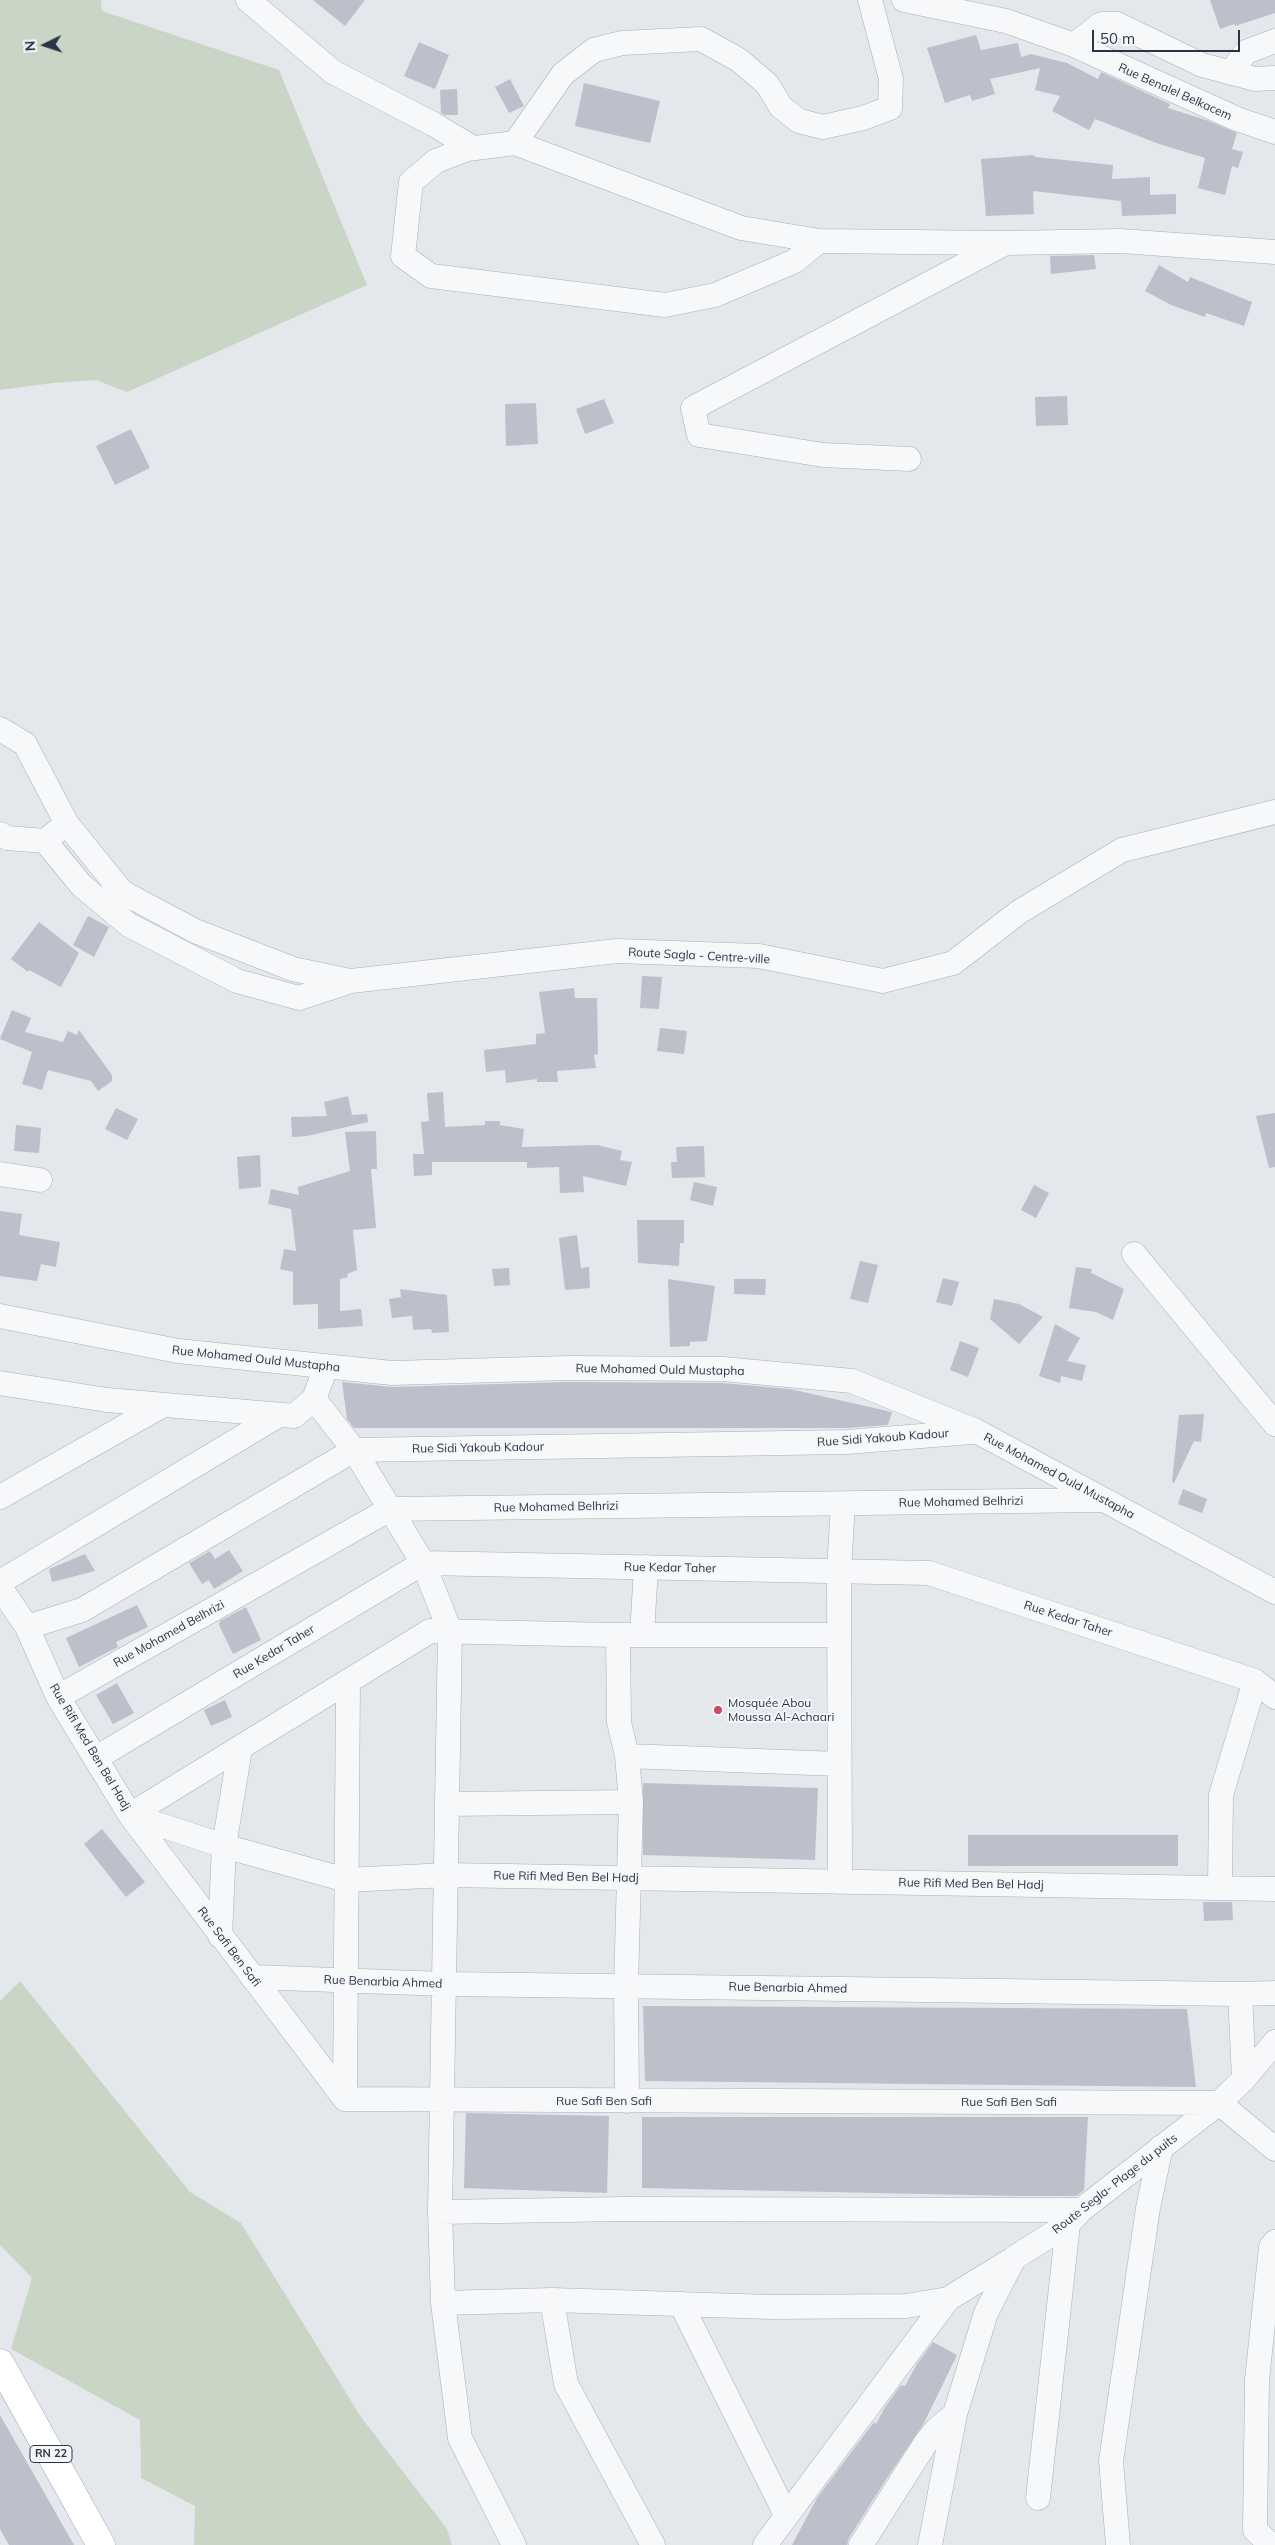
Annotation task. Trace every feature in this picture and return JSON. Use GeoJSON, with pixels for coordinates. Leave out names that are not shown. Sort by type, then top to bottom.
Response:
{"type":"FeatureCollection","features":[{"type":"Feature","properties":{"kind":"main road","name":"RN 22"},"geometry":{"type":"LineString","coordinates":[[0,2363],[101,2545]]}},
{"type":"Feature","properties":{"kind":"street"},"geometry":{"type":"LineString","coordinates":[[248,0],[333,72],[433,124],[473,148]]}},
{"type":"Feature","properties":{"kind":"street"},"geometry":{"type":"LineString","coordinates":[[515,144],[563,74],[594,50],[622,43],[701,39],[739,60],[767,84],[781,107],[799,121],[823,127],[863,118],[890,108],[891,79],[882,51],[870,0]]}},
{"type":"Feature","properties":{"kind":"street","name":"Rue Benalel Belkacem"},"geometry":{"type":"LineString","coordinates":[[904,0],[1006,21],[1074,45],[1237,119],[1275,132]]}},
{"type":"Feature","properties":{"kind":"street"},"geometry":{"type":"LineString","coordinates":[[1074,45],[1102,24],[1116,24],[1202,65],[1255,78],[1275,78]]}},
{"type":"Feature","properties":{"kind":"street"},"geometry":{"type":"LineString","coordinates":[[1230,72],[1246,52],[1275,42]]}},
{"type":"Feature","properties":{"kind":"street"},"geometry":{"type":"LineString","coordinates":[[819,242],[795,261],[715,295],[665,305],[432,276],[403,256],[411,182],[436,161],[473,148],[515,144],[741,228],[819,242],[1006,243],[1121,241],[1275,252]]}},
{"type":"Feature","properties":{"kind":"street"},"geometry":{"type":"LineString","coordinates":[[909,459],[823,456],[699,434],[693,408],[1006,243]]}},
{"type":"Feature","properties":{"kind":"street","name":"Route Sagla - Centre-ville"},"geometry":{"type":"LineString","coordinates":[[0,729],[25,744],[67,824],[122,892],[195,931],[294,969],[352,981]]}},
{"type":"Feature","properties":{"kind":"street","name":"Route Sagla - Centre-ville"},"geometry":{"type":"LineString","coordinates":[[45,841],[81,885],[129,925],[237,981],[299,998],[352,981],[617,951],[759,956],[883,982],[953,963],[1019,912],[1122,850],[1275,812]]}},
{"type":"Feature","properties":{"kind":"street"},"geometry":{"type":"LineString","coordinates":[[0,834],[7,838],[45,841],[67,824]]}},
{"type":"Feature","properties":{"kind":"street"},"geometry":{"type":"LineString","coordinates":[[0,1174],[40,1180]]}},
{"type":"Feature","properties":{"kind":"street"},"geometry":{"type":"LineString","coordinates":[[1134,1254],[1275,1424]]}},
{"type":"Feature","properties":{"kind":"street","name":"Rue Mohamed Ould Mustapha"},"geometry":{"type":"LineString","coordinates":[[0,1316],[178,1351],[392,1373],[568,1368],[723,1369],[852,1381],[976,1431],[1275,1592]]}},
{"type":"Feature","properties":{"kind":"street"},"geometry":{"type":"LineString","coordinates":[[0,1383],[107,1400],[294,1416],[314,1399],[326,1367]]}},
{"type":"Feature","properties":{"kind":"street"},"geometry":{"type":"LineString","coordinates":[[314,1399],[354,1450],[423,1563],[450,1631],[440,2212],[443,2303],[460,2438],[514,2545]]}},
{"type":"Feature","properties":{"kind":"street"},"geometry":{"type":"LineString","coordinates":[[0,1497],[163,1405]]}},
{"type":"Feature","properties":{"kind":"street"},"geometry":{"type":"LineString","coordinates":[[0,1582],[279,1415]]}},
{"type":"Feature","properties":{"kind":"street","name":"Rue Sidi Yakoub Kadour"},"geometry":{"type":"LineString","coordinates":[[27,1627],[82,1610],[354,1450],[847,1442],[976,1431]]}},
{"type":"Feature","properties":{"kind":"street","name":"Rue Mohamed Belhrizi"},"geometry":{"type":"LineString","coordinates":[[58,1697],[390,1509],[1103,1500]]}},
{"type":"Feature","properties":{"kind":"street"},"geometry":{"type":"LineString","coordinates":[[840,1882],[839,1571],[843,1504]]}},
{"type":"Feature","properties":{"kind":"street","name":"Rue Kedar Taher"},"geometry":{"type":"LineString","coordinates":[[96,1758],[423,1563],[929,1573],[1255,1681],[1275,1697]]}},
{"type":"Feature","properties":{"kind":"street"},"geometry":{"type":"LineString","coordinates":[[642,1635],[646,1567]]}},
{"type":"Feature","properties":{"kind":"street","name":"Rue Rifi Med Ben Bel Hadj"},"geometry":{"type":"LineString","coordinates":[[0,1587],[27,1627],[58,1697],[130,1815],[224,1846],[346,1880],[446,1875],[1275,1889]]}},
{"type":"Feature","properties":{"kind":"street"},"geometry":{"type":"LineString","coordinates":[[130,1815],[430,1631],[618,1635],[839,1635]]}},
{"type":"Feature","properties":{"kind":"street"},"geometry":{"type":"LineString","coordinates":[[618,1635],[619,1722],[627,1756],[631,1802],[626,1986],[627,2101]]}},
{"type":"Feature","properties":{"kind":"street"},"geometry":{"type":"LineString","coordinates":[[345,2099],[348,1681]]}},
{"type":"Feature","properties":{"kind":"street"},"geometry":{"type":"LineString","coordinates":[[1220,1888],[1221,1795],[1255,1681]]}},
{"type":"Feature","properties":{"kind":"street"},"geometry":{"type":"LineString","coordinates":[[220,1936],[224,1846],[240,1749]]}},
{"type":"Feature","properties":{"kind":"street"},"geometry":{"type":"LineString","coordinates":[[627,1756],[839,1764]]}},
{"type":"Feature","properties":{"kind":"street"},"geometry":{"type":"LineString","coordinates":[[447,1804],[631,1802]]}},
{"type":"Feature","properties":{"kind":"street","name":"Rue Safi Ben Safi"},"geometry":{"type":"LineString","coordinates":[[130,1815],[345,2099],[1219,2102]]}},
{"type":"Feature","properties":{"kind":"street","name":"Rue Benarbia Ahmed"},"geometry":{"type":"LineString","coordinates":[[252,1977],[445,1984],[1275,1994]]}},
{"type":"Feature","properties":{"kind":"street"},"geometry":{"type":"LineString","coordinates":[[1240,1994],[1244,2079]]}},
{"type":"Feature","properties":{"kind":"street","name":"Route Segla- Plage du puits"},"geometry":{"type":"LineString","coordinates":[[948,2299],[1014,2258],[1074,2217],[1219,2102],[1244,2079],[1275,2042]]}},
{"type":"Feature","properties":{"kind":"street"},"geometry":{"type":"LineString","coordinates":[[1219,2102],[1275,2149]]}},
{"type":"Feature","properties":{"kind":"street"},"geometry":{"type":"LineString","coordinates":[[1118,2545],[1111,2461],[1148,2208],[1161,2148]]}},
{"type":"Feature","properties":{"kind":"street"},"geometry":{"type":"LineString","coordinates":[[440,2212],[624,2209],[1074,2217],[1038,2498]]}},
{"type":"Feature","properties":{"kind":"street"},"geometry":{"type":"LineString","coordinates":[[1271,2545],[1255,2530],[1274,2247]]}},
{"type":"Feature","properties":{"kind":"street"},"geometry":{"type":"LineString","coordinates":[[930,2545],[955,2414],[986,2313],[1014,2258]]}},
{"type":"Feature","properties":{"kind":"street"},"geometry":{"type":"LineString","coordinates":[[443,2303],[552,2300],[771,2307],[906,2306],[948,2299]]}},
{"type":"Feature","properties":{"kind":"street"},"geometry":{"type":"LineString","coordinates":[[765,2545],[948,2299]]}},
{"type":"Feature","properties":{"kind":"street"},"geometry":{"type":"LineString","coordinates":[[552,2300],[566,2384],[653,2545]]}},
{"type":"Feature","properties":{"kind":"street"},"geometry":{"type":"LineString","coordinates":[[681,2304],[786,2515]]}},
{"type":"Feature","properties":{"kind":"street"},"geometry":{"type":"LineString","coordinates":[[861,2545],[925,2444],[936,2430],[955,2414]]}},
{"type":"Feature","properties":{"kind":"green space"},"geometry":{"type":"Polygon","coordinates":[[[0,0],[101,0],[102,11],[279,70],[367,285],[127,392],[96,380],[0,390],[0,0]]]}},
{"type":"Feature","properties":{"kind":"green space"},"geometry":{"type":"Polygon","coordinates":[[[20,1981],[190,2192],[241,2223],[361,2417],[447,2529],[452,2545],[194,2545],[195,2506],[141,2478],[140,2420],[11,2349],[32,2278],[0,2245],[0,2001],[20,1981]]]}},
{"type":"Feature","properties":{"kind":"building"},"geometry":{"type":"Polygon","coordinates":[[[313,0],[365,0],[345,26],[313,0]]]}},
{"type":"Feature","properties":{"kind":"building"},"geometry":{"type":"Polygon","coordinates":[[[1210,0],[1275,0],[1275,13],[1220,29],[1210,0]]]}},
{"type":"Feature","properties":{"kind":"building"},"geometry":{"type":"Polygon","coordinates":[[[976,35],[981,50],[1018,43],[1021,57],[1031,54],[1067,63],[1098,79],[1101,72],[1170,104],[1168,108],[1206,120],[1237,133],[1232,149],[1243,152],[1238,168],[1232,166],[1225,195],[1198,188],[1205,158],[1159,144],[1095,119],[1089,130],[1052,111],[1060,96],[1035,90],[1040,68],[990,79],[995,94],[972,101],[970,95],[945,103],[927,48],[976,35]]]}},
{"type":"Feature","properties":{"kind":"building"},"geometry":{"type":"Polygon","coordinates":[[[419,42],[449,55],[435,89],[404,76],[419,42]]]}},
{"type":"Feature","properties":{"kind":"building"},"geometry":{"type":"Polygon","coordinates":[[[510,79],[524,106],[509,113],[495,87],[510,79]]]}},
{"type":"Feature","properties":{"kind":"building"},"geometry":{"type":"Polygon","coordinates":[[[584,83],[660,101],[650,143],[575,126],[584,83]]]}},
{"type":"Feature","properties":{"kind":"building"},"geometry":{"type":"Polygon","coordinates":[[[457,89],[458,115],[445,115],[441,113],[440,90],[457,89]]]}},
{"type":"Feature","properties":{"kind":"building"},"geometry":{"type":"Polygon","coordinates":[[[1034,155],[1035,157],[1113,165],[1112,179],[1150,177],[1150,195],[1176,194],[1176,214],[1122,216],[1121,201],[1033,191],[1034,214],[986,216],[981,159],[1034,155]]]}},
{"type":"Feature","properties":{"kind":"building"},"geometry":{"type":"Polygon","coordinates":[[[1094,255],[1096,269],[1051,274],[1050,256],[1094,255]]]}},
{"type":"Feature","properties":{"kind":"building"},"geometry":{"type":"Polygon","coordinates":[[[1159,265],[1188,282],[1190,277],[1252,302],[1244,326],[1206,313],[1205,317],[1171,305],[1145,291],[1159,265]]]}},
{"type":"Feature","properties":{"kind":"building"},"geometry":{"type":"Polygon","coordinates":[[[1067,396],[1068,425],[1036,426],[1035,397],[1067,396]]]}},
{"type":"Feature","properties":{"kind":"building"},"geometry":{"type":"Polygon","coordinates":[[[604,399],[614,423],[585,434],[576,409],[604,399]]]}},
{"type":"Feature","properties":{"kind":"building"},"geometry":{"type":"Polygon","coordinates":[[[536,403],[538,444],[506,446],[505,404],[536,403]]]}},
{"type":"Feature","properties":{"kind":"building"},"geometry":{"type":"Polygon","coordinates":[[[131,429],[150,468],[115,485],[96,446],[131,429]]]}},
{"type":"Feature","properties":{"kind":"building"},"geometry":{"type":"Polygon","coordinates":[[[88,916],[109,927],[94,957],[73,945],[88,916]]]}},
{"type":"Feature","properties":{"kind":"building"},"geometry":{"type":"Polygon","coordinates":[[[39,922],[79,953],[61,987],[29,970],[28,972],[11,959],[39,922]]]}},
{"type":"Feature","properties":{"kind":"building"},"geometry":{"type":"Polygon","coordinates":[[[642,976],[662,977],[659,1009],[640,1008],[642,976]]]}},
{"type":"Feature","properties":{"kind":"building"},"geometry":{"type":"Polygon","coordinates":[[[574,988],[575,998],[597,998],[598,1054],[594,1055],[596,1068],[557,1071],[558,1082],[537,1082],[537,1079],[506,1083],[505,1070],[486,1072],[484,1050],[536,1044],[536,1034],[545,1033],[539,992],[574,988]]]}},
{"type":"Feature","properties":{"kind":"building"},"geometry":{"type":"Polygon","coordinates":[[[12,1010],[31,1018],[25,1032],[63,1042],[68,1031],[77,1035],[79,1030],[112,1075],[112,1081],[98,1091],[91,1081],[48,1070],[42,1090],[22,1084],[32,1052],[0,1039],[12,1010]]]}},
{"type":"Feature","properties":{"kind":"building"},"geometry":{"type":"Polygon","coordinates":[[[660,1028],[687,1031],[684,1054],[657,1051],[660,1028]]]}},
{"type":"Feature","properties":{"kind":"building"},"geometry":{"type":"Polygon","coordinates":[[[443,1092],[445,1127],[485,1125],[485,1121],[500,1121],[500,1125],[524,1129],[522,1147],[597,1145],[622,1151],[620,1160],[632,1162],[626,1186],[583,1176],[584,1192],[560,1193],[559,1167],[527,1168],[527,1162],[432,1162],[432,1175],[414,1176],[413,1154],[424,1154],[421,1122],[429,1121],[427,1093],[443,1092]]]}},
{"type":"Feature","properties":{"kind":"building"},"geometry":{"type":"Polygon","coordinates":[[[348,1096],[352,1115],[367,1114],[368,1122],[307,1136],[292,1137],[291,1117],[327,1116],[324,1102],[348,1096]]]}},
{"type":"Feature","properties":{"kind":"building"},"geometry":{"type":"Polygon","coordinates":[[[116,1108],[138,1119],[127,1140],[105,1129],[116,1108]]]}},
{"type":"Feature","properties":{"kind":"building"},"geometry":{"type":"Polygon","coordinates":[[[1275,1113],[1275,1167],[1269,1168],[1256,1116],[1275,1113]]]}},
{"type":"Feature","properties":{"kind":"building"},"geometry":{"type":"Polygon","coordinates":[[[16,1125],[41,1128],[39,1153],[14,1151],[16,1125]]]}},
{"type":"Feature","properties":{"kind":"building"},"geometry":{"type":"Polygon","coordinates":[[[376,1131],[377,1169],[371,1169],[376,1228],[353,1230],[357,1270],[347,1274],[348,1277],[340,1279],[340,1311],[361,1309],[363,1326],[318,1329],[318,1304],[293,1305],[293,1272],[280,1269],[284,1249],[296,1251],[291,1209],[268,1204],[271,1189],[299,1195],[298,1187],[350,1171],[345,1132],[376,1131]]]}},
{"type":"Feature","properties":{"kind":"building"},"geometry":{"type":"Polygon","coordinates":[[[704,1146],[705,1177],[672,1178],[671,1162],[677,1162],[676,1147],[704,1146]]]}},
{"type":"Feature","properties":{"kind":"building"},"geometry":{"type":"Polygon","coordinates":[[[260,1155],[261,1187],[239,1189],[237,1157],[260,1155]]]}},
{"type":"Feature","properties":{"kind":"building"},"geometry":{"type":"Polygon","coordinates":[[[694,1182],[717,1187],[713,1206],[690,1200],[694,1182]]]}},
{"type":"Feature","properties":{"kind":"building"},"geometry":{"type":"Polygon","coordinates":[[[1034,1185],[1049,1193],[1036,1218],[1021,1210],[1034,1185]]]}},
{"type":"Feature","properties":{"kind":"building"},"geometry":{"type":"Polygon","coordinates":[[[0,1211],[22,1214],[19,1235],[60,1242],[56,1267],[41,1264],[37,1281],[0,1276],[0,1211]]]}},
{"type":"Feature","properties":{"kind":"building"},"geometry":{"type":"Polygon","coordinates":[[[637,1220],[684,1220],[684,1243],[680,1243],[679,1266],[638,1263],[637,1220]]]}},
{"type":"Feature","properties":{"kind":"building"},"geometry":{"type":"Polygon","coordinates":[[[577,1235],[581,1268],[589,1267],[590,1288],[565,1290],[559,1238],[577,1235]]]}},
{"type":"Feature","properties":{"kind":"building"},"geometry":{"type":"Polygon","coordinates":[[[860,1261],[878,1265],[868,1303],[850,1299],[860,1261]]]}},
{"type":"Feature","properties":{"kind":"building"},"geometry":{"type":"Polygon","coordinates":[[[1076,1267],[1092,1269],[1091,1273],[1124,1289],[1113,1320],[1096,1312],[1069,1308],[1076,1267]]]}},
{"type":"Feature","properties":{"kind":"building"},"geometry":{"type":"Polygon","coordinates":[[[509,1268],[510,1285],[494,1286],[492,1269],[509,1268]]]}},
{"type":"Feature","properties":{"kind":"building"},"geometry":{"type":"Polygon","coordinates":[[[943,1278],[959,1282],[952,1306],[936,1302],[943,1278]]]}},
{"type":"Feature","properties":{"kind":"building"},"geometry":{"type":"Polygon","coordinates":[[[668,1279],[715,1286],[707,1341],[690,1342],[690,1346],[670,1347],[668,1279]]]}},
{"type":"Feature","properties":{"kind":"building"},"geometry":{"type":"Polygon","coordinates":[[[734,1279],[766,1279],[765,1295],[734,1294],[734,1279]]]}},
{"type":"Feature","properties":{"kind":"building"},"geometry":{"type":"Polygon","coordinates":[[[400,1289],[447,1295],[449,1332],[432,1333],[431,1329],[413,1330],[412,1316],[392,1318],[389,1299],[401,1297],[400,1289]]]}},
{"type":"Feature","properties":{"kind":"building"},"geometry":{"type":"Polygon","coordinates":[[[994,1299],[1019,1304],[1043,1317],[1019,1344],[990,1319],[994,1299]]]}},
{"type":"Feature","properties":{"kind":"building"},"geometry":{"type":"Polygon","coordinates":[[[1055,1324],[1080,1338],[1067,1361],[1086,1365],[1082,1381],[1061,1376],[1060,1383],[1039,1376],[1055,1324]]]}},
{"type":"Feature","properties":{"kind":"building"},"geometry":{"type":"Polygon","coordinates":[[[960,1341],[979,1348],[968,1377],[950,1370],[960,1341]]]}},
{"type":"Feature","properties":{"kind":"building"},"geometry":{"type":"Polygon","coordinates":[[[342,1382],[392,1387],[568,1382],[722,1383],[790,1389],[892,1412],[888,1425],[846,1428],[354,1428],[347,1419],[342,1382]]]}},
{"type":"Feature","properties":{"kind":"building"},"geometry":{"type":"Polygon","coordinates":[[[1204,1414],[1201,1442],[1194,1441],[1174,1483],[1172,1482],[1179,1415],[1204,1414]]]}},
{"type":"Feature","properties":{"kind":"building"},"geometry":{"type":"Polygon","coordinates":[[[1183,1489],[1207,1499],[1202,1513],[1178,1504],[1183,1489]]]}},
{"type":"Feature","properties":{"kind":"building"},"geometry":{"type":"Polygon","coordinates":[[[229,1550],[243,1571],[214,1589],[209,1580],[202,1584],[189,1563],[210,1551],[215,1559],[229,1550]]]}},
{"type":"Feature","properties":{"kind":"building"},"geometry":{"type":"Polygon","coordinates":[[[85,1554],[95,1571],[52,1582],[49,1569],[85,1554]]]}},
{"type":"Feature","properties":{"kind":"building"},"geometry":{"type":"Polygon","coordinates":[[[137,1605],[148,1627],[116,1642],[118,1647],[79,1667],[66,1638],[137,1605]]]}},
{"type":"Feature","properties":{"kind":"building"},"geometry":{"type":"Polygon","coordinates":[[[246,1607],[261,1640],[233,1654],[219,1625],[220,1621],[246,1607]]]}},
{"type":"Feature","properties":{"kind":"building"},"geometry":{"type":"Polygon","coordinates":[[[117,1683],[134,1713],[113,1724],[96,1695],[117,1683]]]}},
{"type":"Feature","properties":{"kind":"building"},"geometry":{"type":"Polygon","coordinates":[[[225,1700],[232,1717],[211,1726],[204,1710],[225,1700]]]}},
{"type":"Feature","properties":{"kind":"building"},"geometry":{"type":"Polygon","coordinates":[[[643,1783],[818,1788],[815,1860],[643,1855],[643,1783]]]}},
{"type":"Feature","properties":{"kind":"building"},"geometry":{"type":"Polygon","coordinates":[[[102,1829],[145,1882],[126,1897],[84,1844],[102,1829]]]}},
{"type":"Feature","properties":{"kind":"building"},"geometry":{"type":"Polygon","coordinates":[[[968,1835],[1178,1835],[1178,1866],[968,1866],[968,1835]]]}},
{"type":"Feature","properties":{"kind":"building"},"geometry":{"type":"Polygon","coordinates":[[[1203,1902],[1232,1902],[1233,1920],[1204,1921],[1203,1902]]]}},
{"type":"Feature","properties":{"kind":"building"},"geometry":{"type":"Polygon","coordinates":[[[643,2006],[1187,2009],[1196,2087],[645,2081],[643,2006]]]}},
{"type":"Feature","properties":{"kind":"building"},"geometry":{"type":"Polygon","coordinates":[[[466,2113],[609,2116],[607,2193],[464,2188],[466,2113]]]}},
{"type":"Feature","properties":{"kind":"building"},"geometry":{"type":"Polygon","coordinates":[[[642,2117],[1088,2117],[1084,2190],[1076,2196],[1017,2196],[642,2188],[642,2117]]]}},
{"type":"Feature","properties":{"kind":"building"},"geometry":{"type":"Polygon","coordinates":[[[933,2342],[957,2355],[924,2423],[849,2538],[847,2545],[792,2545],[817,2498],[874,2422],[876,2424],[885,2407],[901,2385],[905,2386],[917,2364],[933,2342]]]}},
{"type":"Feature","properties":{"kind":"building"},"geometry":{"type":"Polygon","coordinates":[[[0,2415],[74,2545],[9,2545],[0,2529],[0,2415]]]}},
{"type":"Feature","properties":{"kind":"place","name":"Mosquée Abou Moussa Al-Achaari"},"geometry":{"type":"Point","coordinates":[718,1710]}}]}
